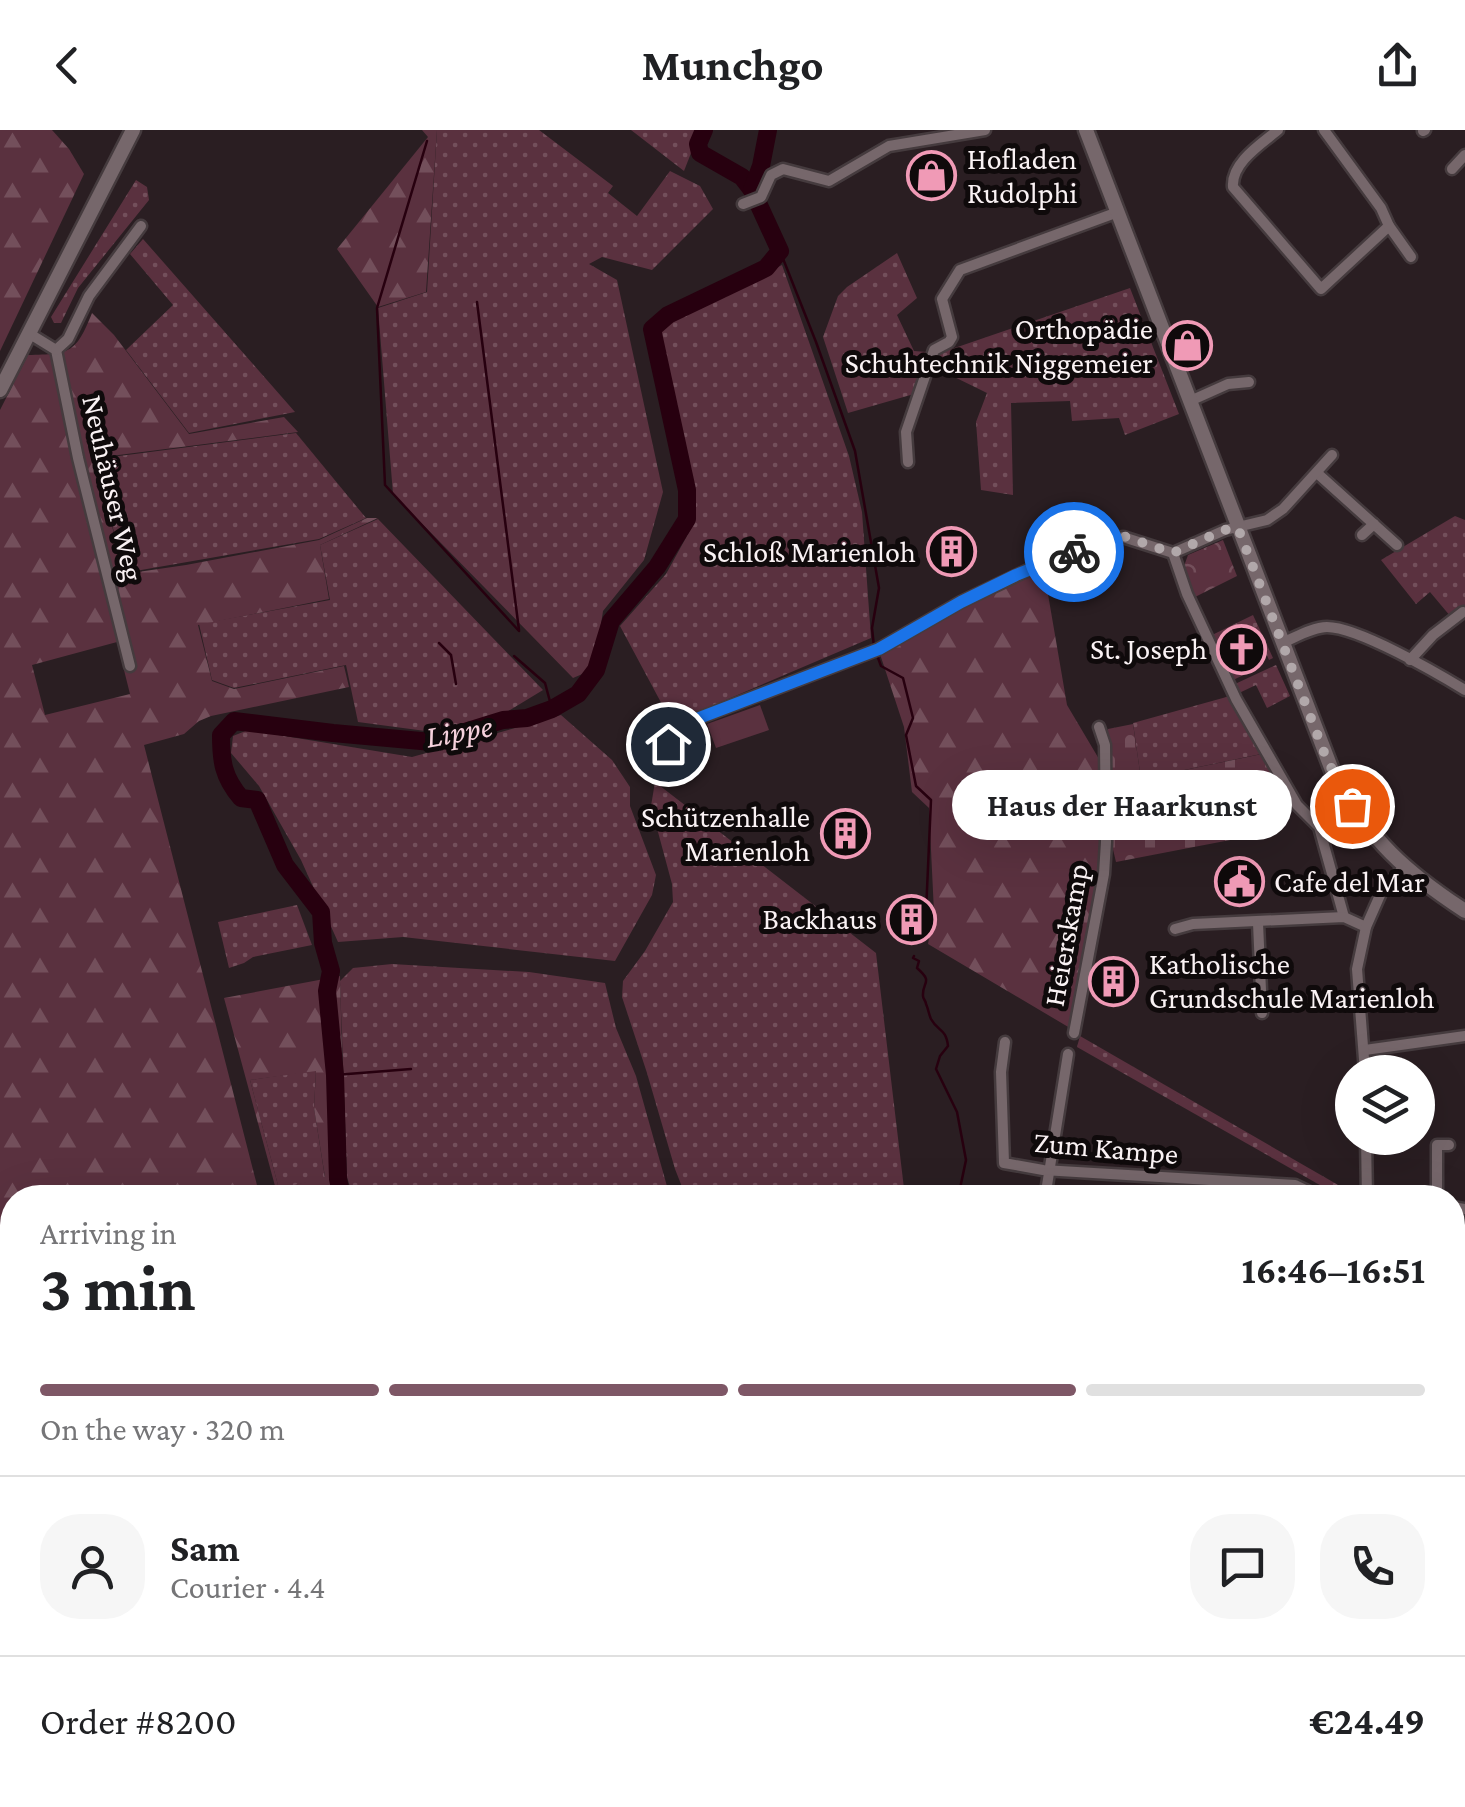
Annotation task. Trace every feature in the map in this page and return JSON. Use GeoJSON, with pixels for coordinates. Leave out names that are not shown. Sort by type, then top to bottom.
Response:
{"type":"FeatureCollection","features":[{"type":"Feature","properties":{"kind":"street"},"geometry":{"type":"LineString","coordinates":[[0,390],[133,130]]}},
{"type":"Feature","properties":{"kind":"street"},"geometry":{"type":"LineString","coordinates":[[746,204],[761,197],[771,174],[782,169],[829,180],[889,146],[986,130]]}},
{"type":"Feature","properties":{"kind":"street"},"geometry":{"type":"LineString","coordinates":[[1086,130],[1335,778],[1364,825],[1404,868],[1465,911]]}},
{"type":"Feature","properties":{"kind":"street"},"geometry":{"type":"LineString","coordinates":[[1278,130],[1238,166],[1232,187],[1322,289],[1389,226]]}},
{"type":"Feature","properties":{"kind":"street"},"geometry":{"type":"LineString","coordinates":[[1324,130],[1382,208],[1410,258]]}},
{"type":"Feature","properties":{"kind":"street"},"geometry":{"type":"LineString","coordinates":[[1452,169],[1465,155]]}},
{"type":"Feature","properties":{"kind":"street"},"geometry":{"type":"LineString","coordinates":[[908,462],[906,432],[934,350],[952,337],[942,299],[960,270],[1118,212]]}},
{"type":"Feature","properties":{"kind":"street"},"geometry":{"type":"LineString","coordinates":[[30,334],[56,350],[68,339],[89,296],[142,226]]}},
{"type":"Feature","properties":{"kind":"street","name":"Neuhäuser Weg"},"geometry":{"type":"LineString","coordinates":[[56,350],[78,458],[130,666]]}},
{"type":"Feature","properties":{"kind":"street"},"geometry":{"type":"LineString","coordinates":[[1190,401],[1228,384],[1250,382]]}},
{"type":"Feature","properties":{"kind":"street"},"geometry":{"type":"LineString","coordinates":[[662,756],[678,732],[699,718],[875,651],[961,602],[1031,569],[1123,536],[1173,553],[1224,530],[1267,520],[1283,509],[1332,455]]}},
{"type":"Feature","properties":{"kind":"street"},"geometry":{"type":"LineString","coordinates":[[1317,473],[1397,546]]}},
{"type":"Feature","properties":{"kind":"street"},"geometry":{"type":"LineString","coordinates":[[1362,535],[1374,524]]}},
{"type":"Feature","properties":{"kind":"street"},"geometry":{"type":"LineString","coordinates":[[1173,553],[1187,594],[1236,699],[1297,805],[1320,826],[1344,917]]}},
{"type":"Feature","properties":{"kind":"street"},"geometry":{"type":"LineString","coordinates":[[1410,660],[1433,635],[1463,612]]}},
{"type":"Feature","properties":{"kind":"street"},"geometry":{"type":"LineString","coordinates":[[1282,643],[1324,626],[1352,631],[1465,690]]}},
{"type":"Feature","properties":{"kind":"street","name":"Heierskamp"},"geometry":{"type":"LineString","coordinates":[[1074,1032],[1104,874],[1105,745],[1098,727]]}},
{"type":"Feature","properties":{"kind":"street"},"geometry":{"type":"LineString","coordinates":[[1365,1055],[1357,969],[1366,927],[1381,893],[1404,868]]}},
{"type":"Feature","properties":{"kind":"street"},"geometry":{"type":"LineString","coordinates":[[1174,928],[1344,917],[1366,927]]}},
{"type":"Feature","properties":{"kind":"street"},"geometry":{"type":"LineString","coordinates":[[1258,923],[1262,1013]]}},
{"type":"Feature","properties":{"kind":"street"},"geometry":{"type":"LineString","coordinates":[[1365,1050],[1465,1036]]}},
{"type":"Feature","properties":{"kind":"street","name":"Zum Kampe"},"geometry":{"type":"LineString","coordinates":[[1005,1042],[1001,1072],[1004,1163],[1049,1170],[1296,1185]]}},
{"type":"Feature","properties":{"kind":"street","name":"Heierskamp"},"geometry":{"type":"LineString","coordinates":[[1047,1185],[1068,1054]]}},
{"type":"Feature","properties":{"kind":"street"},"geometry":{"type":"LineString","coordinates":[[1437,1185],[1437,1145],[1449,1144]]}},
{"type":"Feature","properties":{"kind":"street"},"geometry":{"type":"LineString","coordinates":[[1366,1155],[1367,1185]]}},
{"type":"Feature","properties":{"kind":"green space"},"geometry":{"type":"Polygon","coordinates":[[[0,130],[52,130],[84,174],[0,351],[0,130]]]}},
{"type":"Feature","properties":{"kind":"green space"},"geometry":{"type":"Polygon","coordinates":[[[422,130],[437,130],[426,292],[378,307],[337,249],[428,137],[422,130]]]}},
{"type":"Feature","properties":{"kind":"green space"},"geometry":{"type":"Polygon","coordinates":[[[437,130],[539,130],[613,186],[608,193],[637,216],[670,171],[700,186],[713,209],[652,270],[602,257],[589,264],[617,280],[663,492],[644,560],[603,611],[594,669],[573,678],[393,494],[378,308],[427,292],[437,130]]]}},
{"type":"Feature","properties":{"kind":"green space"},"geometry":{"type":"Polygon","coordinates":[[[631,130],[700,130],[684,171],[631,130]]]}},
{"type":"Feature","properties":{"kind":"green space"},"geometry":{"type":"Polygon","coordinates":[[[136,180],[147,187],[149,200],[78,288],[61,323],[54,323],[51,317],[136,180]]]}},
{"type":"Feature","properties":{"kind":"green space"},"geometry":{"type":"Polygon","coordinates":[[[143,239],[295,412],[189,433],[126,350],[173,305],[130,254],[143,239]]]}},
{"type":"Feature","properties":{"kind":"green space"},"geometry":{"type":"Polygon","coordinates":[[[897,253],[917,298],[897,315],[914,351],[927,352],[914,394],[848,413],[823,337],[838,296],[897,253]]]}},
{"type":"Feature","properties":{"kind":"green space"},"geometry":{"type":"Polygon","coordinates":[[[782,265],[849,456],[862,512],[871,638],[672,723],[620,626],[666,574],[693,525],[693,491],[659,327],[782,265]]]}},
{"type":"Feature","properties":{"kind":"green space"},"geometry":{"type":"Polygon","coordinates":[[[1130,288],[1179,414],[1125,435],[1119,418],[1072,421],[1070,401],[1011,403],[1013,495],[981,490],[976,422],[987,393],[936,368],[940,353],[1130,288]]]}},
{"type":"Feature","properties":{"kind":"green space"},"geometry":{"type":"Polygon","coordinates":[[[92,313],[114,335],[189,434],[284,417],[298,432],[95,458],[124,574],[319,540],[367,518],[378,518],[320,545],[329,599],[198,625],[212,681],[234,689],[344,666],[349,687],[211,716],[184,734],[144,745],[257,1185],[0,1185],[0,410],[28,355],[63,352],[81,336],[92,313]],[[117,642],[32,665],[45,715],[130,694],[117,642]]]}},
{"type":"Feature","properties":{"kind":"green space"},"geometry":{"type":"Polygon","coordinates":[[[296,433],[366,518],[319,539],[124,573],[96,459],[296,433]]]}},
{"type":"Feature","properties":{"kind":"green space"},"geometry":{"type":"Polygon","coordinates":[[[1455,516],[1465,520],[1465,609],[1451,617],[1430,592],[1416,604],[1381,560],[1455,516]]]}},
{"type":"Feature","properties":{"kind":"green space"},"geometry":{"type":"Polygon","coordinates":[[[378,519],[543,690],[500,716],[433,732],[358,722],[346,665],[234,688],[212,680],[199,624],[330,600],[320,545],[378,519]]]}},
{"type":"Feature","properties":{"kind":"green space"},"geometry":{"type":"Polygon","coordinates":[[[1223,540],[1237,576],[1195,597],[1183,569],[1188,555],[1223,540]]]}},
{"type":"Feature","properties":{"kind":"green space"},"geometry":{"type":"Polygon","coordinates":[[[1044,571],[1067,705],[1099,759],[1100,874],[1070,1028],[928,944],[934,912],[929,808],[912,792],[904,727],[880,654],[972,602],[1044,571]]]}},
{"type":"Feature","properties":{"kind":"green space"},"geometry":{"type":"Polygon","coordinates":[[[1253,615],[1273,658],[1269,660],[1260,640],[1256,641],[1243,625],[1222,636],[1236,662],[1242,660],[1248,673],[1233,680],[1210,636],[1253,615]]]}},
{"type":"Feature","properties":{"kind":"green space"},"geometry":{"type":"Polygon","coordinates":[[[1276,665],[1290,696],[1267,708],[1256,685],[1239,693],[1235,684],[1276,665]]]}},
{"type":"Feature","properties":{"kind":"green space"},"geometry":{"type":"Polygon","coordinates":[[[1230,696],[1261,754],[1141,779],[1133,723],[1230,696]]]}},
{"type":"Feature","properties":{"kind":"green space"},"geometry":{"type":"Polygon","coordinates":[[[760,705],[769,730],[716,748],[707,724],[760,705]]]}},
{"type":"Feature","properties":{"kind":"green space"},"geometry":{"type":"Polygon","coordinates":[[[561,715],[612,760],[630,787],[630,806],[656,875],[652,895],[615,961],[403,937],[338,942],[301,860],[259,786],[231,753],[233,736],[248,730],[412,757],[561,715]]]}},
{"type":"Feature","properties":{"kind":"green space"},"geometry":{"type":"Polygon","coordinates":[[[1133,724],[1141,779],[1262,754],[1283,795],[1245,803],[1251,836],[1116,862],[1111,841],[1108,729],[1133,724]]]}},
{"type":"Feature","properties":{"kind":"green space"},"geometry":{"type":"Polygon","coordinates":[[[655,782],[876,953],[904,1185],[681,1185],[622,997],[623,981],[673,902],[672,884],[651,806],[655,782]]]}},
{"type":"Feature","properties":{"kind":"green space"},"geometry":{"type":"Polygon","coordinates":[[[297,905],[312,945],[253,957],[229,968],[218,922],[297,905]]]}},
{"type":"Feature","properties":{"kind":"green space"},"geometry":{"type":"Polygon","coordinates":[[[392,964],[529,972],[605,983],[667,1185],[349,1185],[340,981],[353,968],[392,964]]]}},
{"type":"Feature","properties":{"kind":"green space"},"geometry":{"type":"Polygon","coordinates":[[[340,976],[348,1185],[294,1185],[325,1177],[314,1108],[316,1071],[250,1080],[278,1185],[275,1185],[224,998],[340,976]]]}},
{"type":"Feature","properties":{"kind":"green space"},"geometry":{"type":"Polygon","coordinates":[[[1080,1036],[1338,1185],[1320,1185],[1077,1047],[1080,1036]]]}},
{"type":"Feature","properties":{"kind":"green space"},"geometry":{"type":"Polygon","coordinates":[[[316,1070],[314,1108],[325,1178],[278,1185],[250,1080],[316,1070]]]}},
{"type":"Feature","properties":{"kind":"waterway","name":"Lippe"},"geometry":{"type":"LineString","coordinates":[[704,130],[698,144],[700,153],[742,177],[752,190]]}},
{"type":"Feature","properties":{"kind":"waterway","name":"Lippe"},"geometry":{"type":"LineString","coordinates":[[339,1185],[327,991],[331,971],[323,943],[321,912],[285,865],[257,800],[241,798],[230,783],[221,735],[234,721],[432,742],[503,720],[527,718],[578,694],[596,670],[611,621],[657,567],[687,519],[687,490],[652,329],[668,315],[766,268],[780,251],[752,190],[768,130]]}},
{"type":"Feature","properties":{"kind":"waterway"},"geometry":{"type":"LineString","coordinates":[[427,141],[377,308],[385,485],[519,631]]}},
{"type":"Feature","properties":{"kind":"waterway"},"geometry":{"type":"LineString","coordinates":[[780,251],[855,451],[879,588],[872,628],[874,647]]}},
{"type":"Feature","properties":{"kind":"waterway"},"geometry":{"type":"LineString","coordinates":[[477,302],[519,630]]}},
{"type":"Feature","properties":{"kind":"waterway"},"geometry":{"type":"LineString","coordinates":[[439,643],[451,655],[456,684]]}},
{"type":"Feature","properties":{"kind":"waterway"},"geometry":{"type":"LineString","coordinates":[[877,655],[881,666],[903,678],[913,718],[906,735],[916,786],[931,800],[923,939]]}},
{"type":"Feature","properties":{"kind":"waterway"},"geometry":{"type":"LineString","coordinates":[[514,656],[545,683],[552,709]]}},
{"type":"Feature","properties":{"kind":"waterway"},"geometry":{"type":"LineString","coordinates":[[914,956],[926,979],[923,996],[930,1017],[947,1040],[948,1046],[936,1069],[957,1112],[966,1160],[961,1185]]}},
{"type":"Feature","properties":{"kind":"waterway"},"geometry":{"type":"LineString","coordinates":[[335,1075],[411,1069]]}},
{"type":"Feature","properties":{"kind":"way so far"},"geometry":{"type":"LineString","coordinates":[[1074,552],[1123,536],[1173,553],[1224,530],[1238,528],[1327,760],[1352,806]]}},
{"type":"Feature","properties":{"kind":"place","name":"Hofladen Rudolphi"},"geometry":{"type":"Point","coordinates":[932,176]}},
{"type":"Feature","properties":{"kind":"place","name":"Orthopädie Schuhtechnik Niggemeier"},"geometry":{"type":"Point","coordinates":[1188,346]}},
{"type":"Feature","properties":{"kind":"place","name":"Schloß Marienloh"},"geometry":{"type":"Point","coordinates":[951,552]}},
{"type":"Feature","properties":{"kind":"place","name":"St. Joseph"},"geometry":{"type":"Point","coordinates":[1242,649]}},
{"type":"Feature","properties":{"kind":"place","name":"Haus der Haarkunst"},"geometry":{"type":"Point","coordinates":[1352,806]}},
{"type":"Feature","properties":{"kind":"place","name":"Schützenhalle Marienloh"},"geometry":{"type":"Point","coordinates":[845,834]}},
{"type":"Feature","properties":{"kind":"place","name":"Cafe del Mar"},"geometry":{"type":"Point","coordinates":[1239,882]}},
{"type":"Feature","properties":{"kind":"place","name":"Backhaus"},"geometry":{"type":"Point","coordinates":[912,919]}},
{"type":"Feature","properties":{"kind":"place","name":"Katholische Grundschule Marienloh"},"geometry":{"type":"Point","coordinates":[1114,981]}},
{"type":"Feature","properties":{"kind":"route"},"geometry":{"type":"LineString","coordinates":[[668,744],[699,718],[879,649],[961,602],[1074,552]]}}]}
